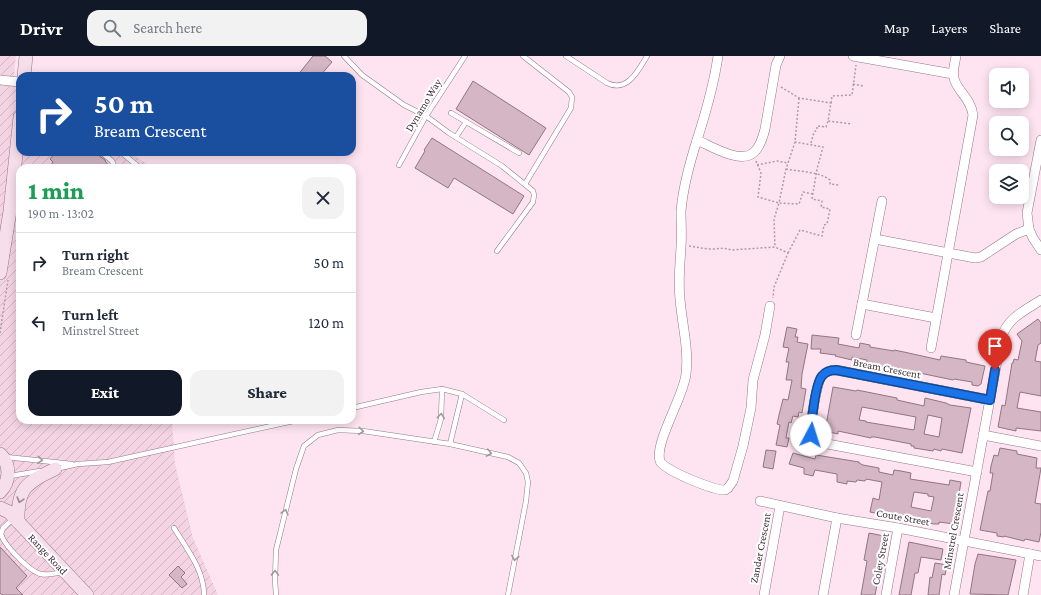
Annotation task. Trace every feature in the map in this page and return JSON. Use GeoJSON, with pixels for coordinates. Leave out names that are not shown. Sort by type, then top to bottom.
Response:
{"type":"FeatureCollection","features":[{"type":"Feature","properties":{"kind":"main road"},"geometry":{"type":"LineString","coordinates":[[24,72],[26,56]]}},
{"type":"Feature","properties":{"kind":"main road"},"geometry":{"type":"LineString","coordinates":[[0,273],[3,240],[10,211],[16,155]]}},
{"type":"Feature","properties":{"kind":"main road"},"geometry":{"type":"LineString","coordinates":[[1,455],[8,469],[8,476],[1,491]]}},
{"type":"Feature","properties":{"kind":"main road"},"geometry":{"type":"LineString","coordinates":[[10,515],[18,509],[20,498],[25,487],[33,479],[55,469]]}},
{"type":"Feature","properties":{"kind":"main road","name":"Range Road"},"geometry":{"type":"LineString","coordinates":[[1,491],[10,515],[87,595]]}},
{"type":"Feature","properties":{"kind":"street"},"geometry":{"type":"LineString","coordinates":[[718,56],[705,118],[692,158],[681,210],[679,284],[687,357],[684,387],[666,428],[660,450],[660,460],[666,468],[717,490],[725,490],[731,484],[743,446],[751,408],[753,380],[765,335],[770,306]]}},
{"type":"Feature","properties":{"kind":"street"},"geometry":{"type":"LineString","coordinates":[[697,140],[736,156],[743,157],[752,155],[759,146],[765,128],[776,65],[780,56]]}},
{"type":"Feature","properties":{"kind":"street"},"geometry":{"type":"LineString","coordinates":[[931,348],[973,115],[972,108],[954,80],[953,74],[956,56]]}},
{"type":"Feature","properties":{"kind":"street"},"geometry":{"type":"LineString","coordinates":[[854,60],[953,74]]}},
{"type":"Feature","properties":{"kind":"street"},"geometry":{"type":"LineString","coordinates":[[0,80],[16,82]]}},
{"type":"Feature","properties":{"kind":"street"},"geometry":{"type":"LineString","coordinates":[[1041,140],[1027,213],[1029,229],[1041,250]]}},
{"type":"Feature","properties":{"kind":"street"},"geometry":{"type":"LineString","coordinates":[[856,335],[882,201]]}},
{"type":"Feature","properties":{"kind":"street"},"geometry":{"type":"LineString","coordinates":[[875,239],[975,258],[981,257],[1016,234],[1029,229]]}},
{"type":"Feature","properties":{"kind":"street","name":"Minstrel Crescent"},"geometry":{"type":"LineString","coordinates":[[954,595],[1004,330],[1014,318],[1041,300]]}},
{"type":"Feature","properties":{"kind":"street"},"geometry":{"type":"LineString","coordinates":[[862,304],[936,318]]}},
{"type":"Feature","properties":{"kind":"street","name":"Bream Crescent"},"geometry":{"type":"LineString","coordinates":[[977,472],[817,442],[812,438],[811,430],[817,388],[819,379],[822,375],[830,370],[836,370],[990,400]]}},
{"type":"Feature","properties":{"kind":"street"},"geometry":{"type":"LineString","coordinates":[[983,436],[1041,446]]}},
{"type":"Feature","properties":{"kind":"street","name":"Coute Street"},"geometry":{"type":"LineString","coordinates":[[760,501],[837,518],[898,528],[1041,556]]}},
{"type":"Feature","properties":{"kind":"street","name":"Zander Crescent"},"geometry":{"type":"LineString","coordinates":[[764,595],[780,506]]}},
{"type":"Feature","properties":{"kind":"street"},"geometry":{"type":"LineString","coordinates":[[823,595],[837,518]]}},
{"type":"Feature","properties":{"kind":"street","name":"Coley Street"},"geometry":{"type":"LineString","coordinates":[[886,595],[898,528]]}},
{"type":"Feature","properties":{"kind":"street"},"geometry":{"type":"LineString","coordinates":[[1022,595],[1030,554]]}},
{"type":"Feature","properties":{"kind":"lane"},"geometry":{"type":"LineString","coordinates":[[344,56],[362,75],[404,105],[426,116],[502,166],[533,191],[533,202],[497,251]]}},
{"type":"Feature","properties":{"kind":"lane","name":"Dynamo Way"},"geometry":{"type":"LineString","coordinates":[[399,165],[426,116],[465,56]]}},
{"type":"Feature","properties":{"kind":"lane"},"geometry":{"type":"LineString","coordinates":[[522,56],[569,92],[572,102],[571,108],[525,184]]}},
{"type":"Feature","properties":{"kind":"lane"},"geometry":{"type":"LineString","coordinates":[[566,56],[607,83],[613,86],[619,86],[629,82],[647,56]]}},
{"type":"Feature","properties":{"kind":"lane"},"geometry":{"type":"LineString","coordinates":[[452,113],[519,153]]}},
{"type":"Feature","properties":{"kind":"lane"},"geometry":{"type":"LineString","coordinates":[[456,137],[466,122]]}},
{"type":"Feature","properties":{"kind":"lane"},"geometry":{"type":"LineString","coordinates":[[106,156],[114,164]]}},
{"type":"Feature","properties":{"kind":"lane"},"geometry":{"type":"LineString","coordinates":[[126,156],[135,164]]}},
{"type":"Feature","properties":{"kind":"lane"},"geometry":{"type":"LineString","coordinates":[[434,442],[441,419],[442,389]]}},
{"type":"Feature","properties":{"kind":"lane"},"geometry":{"type":"LineString","coordinates":[[356,407],[421,392],[442,389],[462,394],[504,420]]}},
{"type":"Feature","properties":{"kind":"lane"},"geometry":{"type":"LineString","coordinates":[[450,444],[462,394]]}},
{"type":"Feature","properties":{"kind":"lane"},"geometry":{"type":"LineString","coordinates":[[8,476],[78,464],[108,462],[280,424]]}},
{"type":"Feature","properties":{"kind":"lane"},"geometry":{"type":"LineString","coordinates":[[276,595],[276,550],[296,469],[304,446],[318,435],[338,430],[362,431],[450,444],[508,457],[519,464],[526,473],[528,482],[526,501],[508,595]]}},
{"type":"Feature","properties":{"kind":"lane"},"geometry":{"type":"LineString","coordinates":[[1,455],[78,464]]}},
{"type":"Feature","properties":{"kind":"lane"},"geometry":{"type":"LineString","coordinates":[[10,515],[3,528],[1,536],[30,569],[36,573],[46,575],[64,571]]}},
{"type":"Feature","properties":{"kind":"lane"},"geometry":{"type":"LineString","coordinates":[[174,528],[200,571],[204,595]]}},
{"type":"Feature","properties":{"kind":"path"},"geometry":{"type":"LineString","coordinates":[[811,144],[814,132],[817,130],[818,126],[826,127],[832,96],[852,95],[854,60]]}},
{"type":"Feature","properties":{"kind":"path"},"geometry":{"type":"LineString","coordinates":[[774,83],[799,98],[831,103]]}},
{"type":"Feature","properties":{"kind":"path"},"geometry":{"type":"LineString","coordinates":[[853,84],[863,86]]}},
{"type":"Feature","properties":{"kind":"path"},"geometry":{"type":"LineString","coordinates":[[775,247],[774,219],[786,169],[795,142],[799,98]]}},
{"type":"Feature","properties":{"kind":"path"},"geometry":{"type":"LineString","coordinates":[[828,121],[852,124]]}},
{"type":"Feature","properties":{"kind":"path"},"geometry":{"type":"LineString","coordinates":[[770,306],[772,303],[774,288],[788,253],[800,230],[822,236],[824,225],[827,224],[830,209],[821,207],[822,201],[812,199],[823,147],[795,142]]}},
{"type":"Feature","properties":{"kind":"path"},"geometry":{"type":"LineString","coordinates":[[752,155],[755,158],[761,173],[758,198],[779,203],[799,204],[803,192],[814,194]]}},
{"type":"Feature","properties":{"kind":"path"},"geometry":{"type":"LineString","coordinates":[[757,165],[777,161],[788,163]]}},
{"type":"Feature","properties":{"kind":"path"},"geometry":{"type":"LineString","coordinates":[[786,169],[827,178],[830,180],[830,184],[839,185]]}},
{"type":"Feature","properties":{"kind":"path"},"geometry":{"type":"LineString","coordinates":[[681,245],[710,249],[720,249],[725,247],[732,250],[775,247],[788,253]]}},
{"type":"Feature","properties":{"kind":"shaded area"},"geometry":{"type":"Polygon","coordinates":[[[0,56],[16,56],[13,82],[16,83],[16,156],[135,156],[147,164],[16,164],[16,424],[172,424],[175,464],[193,538],[218,595],[0,595],[0,56]]]}},
{"type":"Feature","properties":{"kind":"building"},"geometry":{"type":"Polygon","coordinates":[[[313,56],[325,56],[332,62],[323,72],[300,72],[313,56]]]}},
{"type":"Feature","properties":{"kind":"building"},"geometry":{"type":"Polygon","coordinates":[[[473,81],[546,128],[529,155],[456,109],[473,81]]]}},
{"type":"Feature","properties":{"kind":"building"},"geometry":{"type":"Polygon","coordinates":[[[432,138],[524,196],[513,214],[454,178],[448,188],[415,168],[432,138]]]}},
{"type":"Feature","properties":{"kind":"building"},"geometry":{"type":"Polygon","coordinates":[[[53,156],[100,156],[108,164],[52,164],[53,162],[50,159],[53,156]]]}},
{"type":"Feature","properties":{"kind":"building"},"geometry":{"type":"Polygon","coordinates":[[[1038,319],[1041,323],[1041,343],[1038,345],[1035,361],[1041,362],[1041,396],[1020,392],[1017,408],[1041,412],[1041,431],[1016,428],[1016,431],[998,427],[1002,405],[1005,406],[1012,363],[1014,359],[1018,360],[1022,341],[1017,334],[1038,319]]]}},
{"type":"Feature","properties":{"kind":"building"},"geometry":{"type":"Polygon","coordinates":[[[787,327],[797,329],[795,337],[798,337],[797,342],[808,344],[802,374],[801,388],[806,389],[802,413],[799,412],[798,417],[793,416],[791,423],[789,422],[786,438],[789,438],[787,447],[776,445],[780,425],[777,424],[779,415],[783,399],[788,400],[792,380],[786,380],[789,362],[786,362],[789,348],[783,347],[787,327]]]}},
{"type":"Feature","properties":{"kind":"building"},"geometry":{"type":"Polygon","coordinates":[[[812,335],[839,338],[838,344],[859,348],[860,343],[870,345],[870,347],[894,350],[940,360],[941,356],[966,360],[966,362],[985,366],[981,384],[978,386],[972,385],[972,382],[953,380],[891,367],[866,364],[867,360],[852,357],[852,360],[835,356],[836,355],[820,353],[821,349],[811,349],[812,335]]]}},
{"type":"Feature","properties":{"kind":"building"},"geometry":{"type":"Polygon","coordinates":[[[833,387],[897,398],[897,400],[924,406],[925,398],[950,405],[971,408],[962,453],[942,449],[941,451],[934,449],[933,451],[914,448],[911,444],[875,437],[871,438],[838,431],[838,434],[825,431],[833,387]],[[862,407],[859,420],[914,430],[916,417],[862,407]],[[928,415],[924,434],[939,437],[942,418],[928,415]]]}},
{"type":"Feature","properties":{"kind":"building"},"geometry":{"type":"Polygon","coordinates":[[[1000,448],[1017,451],[1017,454],[1037,458],[1036,468],[1041,468],[1035,503],[1041,504],[1041,532],[1039,542],[997,536],[997,533],[980,530],[988,491],[990,491],[993,473],[990,473],[991,466],[994,455],[998,456],[1000,448]]]}},
{"type":"Feature","properties":{"kind":"building"},"geometry":{"type":"Polygon","coordinates":[[[766,450],[776,451],[773,469],[763,467],[766,450]]]}},
{"type":"Feature","properties":{"kind":"building"},"geometry":{"type":"Polygon","coordinates":[[[793,453],[815,459],[816,455],[859,462],[863,465],[879,468],[879,472],[893,475],[894,470],[911,473],[910,479],[949,485],[950,480],[961,482],[954,524],[939,522],[939,524],[934,524],[886,513],[886,515],[870,512],[873,498],[879,500],[882,482],[866,479],[865,481],[857,480],[856,482],[847,481],[847,484],[837,482],[837,474],[815,470],[813,476],[804,474],[804,468],[789,464],[793,453]],[[914,492],[911,507],[931,511],[934,497],[928,496],[928,494],[914,492]]]}},
{"type":"Feature","properties":{"kind":"building"},"geometry":{"type":"Polygon","coordinates":[[[869,533],[884,536],[875,580],[878,580],[875,595],[861,595],[867,561],[864,560],[869,533]]]}},
{"type":"Feature","properties":{"kind":"building"},"geometry":{"type":"Polygon","coordinates":[[[909,542],[943,549],[941,560],[921,557],[918,573],[915,573],[911,595],[899,595],[909,542]]]}},
{"type":"Feature","properties":{"kind":"building"},"geometry":{"type":"Polygon","coordinates":[[[0,547],[27,576],[16,588],[23,595],[2,595],[0,593],[0,547]]]}},
{"type":"Feature","properties":{"kind":"building"},"geometry":{"type":"Polygon","coordinates":[[[978,554],[1016,560],[1008,595],[970,594],[978,554]]]}},
{"type":"Feature","properties":{"kind":"building"},"geometry":{"type":"Polygon","coordinates":[[[935,563],[947,565],[945,575],[942,574],[939,595],[928,595],[930,577],[932,578],[935,563]]]}},
{"type":"Feature","properties":{"kind":"building"},"geometry":{"type":"Polygon","coordinates":[[[178,566],[185,573],[181,577],[187,584],[182,588],[169,575],[178,566]]]}},
{"type":"Feature","properties":{"kind":"route"},"geometry":{"type":"LineString","coordinates":[[811,435],[819,379],[830,370],[990,400],[995,370]]}}]}
